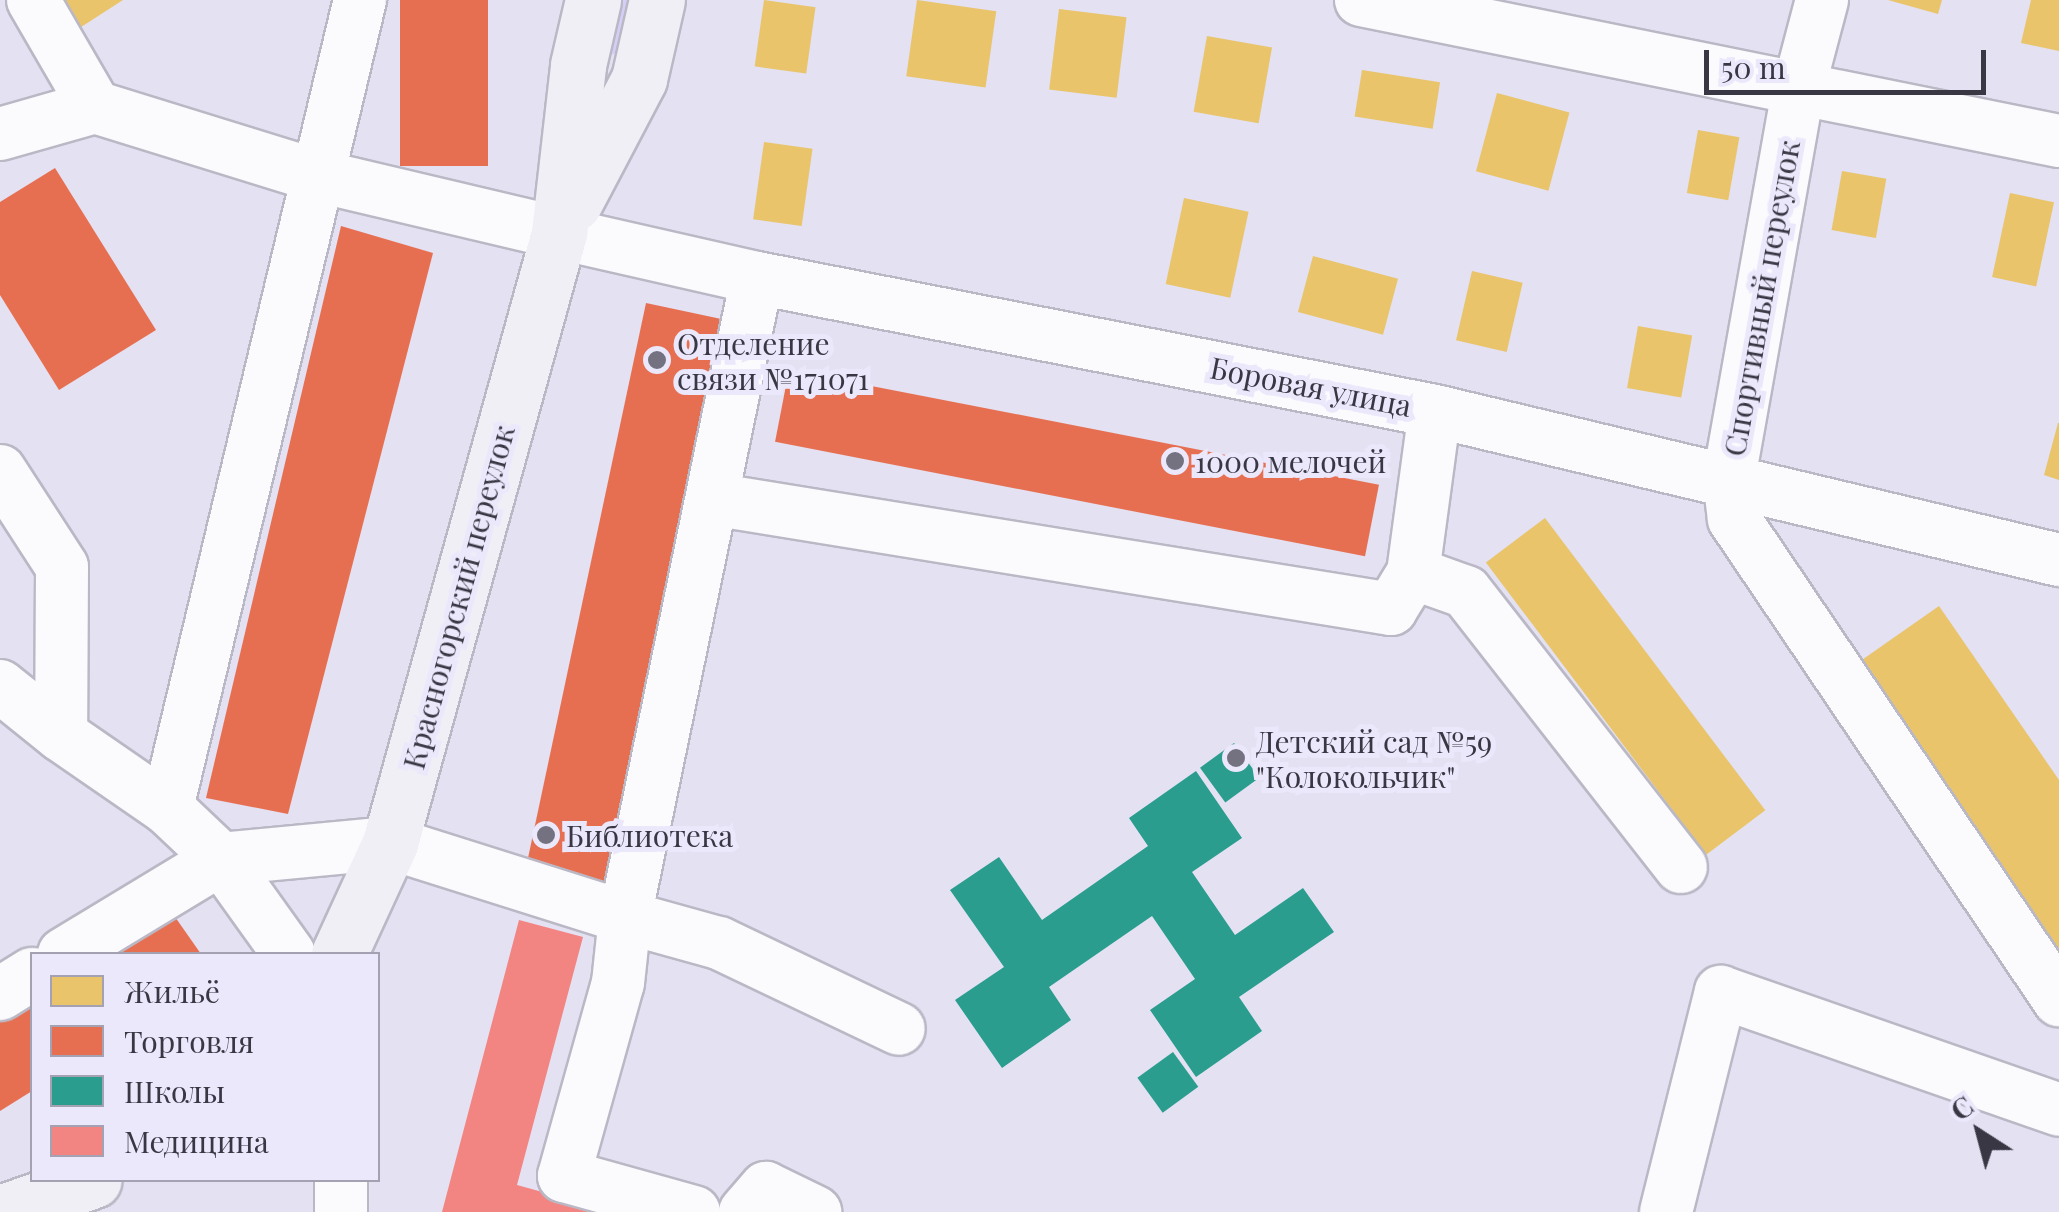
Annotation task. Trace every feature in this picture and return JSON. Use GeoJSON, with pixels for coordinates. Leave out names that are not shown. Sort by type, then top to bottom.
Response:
{"type":"FeatureCollection","features":[{"type":"Feature","properties":{"kind":"main road","name":"Красногорский переулок"},"geometry":{"type":"LineString","coordinates":[[342,952],[390,842],[559,232],[578,64],[594,0]]}},
{"type":"Feature","properties":{"kind":"main road","name":"Красногорский переулок"},"geometry":{"type":"LineString","coordinates":[[559,232],[638,79],[658,0]]}},
{"type":"Feature","properties":{"kind":"main road"},"geometry":{"type":"LineString","coordinates":[[3,1212],[88,1182]]}},
{"type":"Feature","properties":{"kind":"street"},"geometry":{"type":"LineString","coordinates":[[0,134],[95,107],[33,0]]}},
{"type":"Feature","properties":{"kind":"street"},"geometry":{"type":"LineString","coordinates":[[167,808],[360,0]]}},
{"type":"Feature","properties":{"kind":"street"},"geometry":{"type":"LineString","coordinates":[[1360,0],[2059,141]]}},
{"type":"Feature","properties":{"kind":"street","name":"Спортивный переулок"},"geometry":{"type":"LineString","coordinates":[[1729,479],[1798,91],[1822,0]]}},
{"type":"Feature","properties":{"kind":"street","name":"Боровая улица"},"geometry":{"type":"LineString","coordinates":[[95,107],[318,176],[757,278],[1435,411],[2059,560]]}},
{"type":"Feature","properties":{"kind":"street"},"geometry":{"type":"LineString","coordinates":[[694,1212],[564,1176],[618,983],[626,916],[757,278]]}},
{"type":"Feature","properties":{"kind":"street"},"geometry":{"type":"LineString","coordinates":[[712,499],[1391,608],[1413,574],[1435,411]]}},
{"type":"Feature","properties":{"kind":"street"},"geometry":{"type":"LineString","coordinates":[[0,471],[62,568],[61,735]]}},
{"type":"Feature","properties":{"kind":"street"},"geometry":{"type":"LineString","coordinates":[[1729,479],[1734,519],[2059,1000]]}},
{"type":"Feature","properties":{"kind":"street"},"geometry":{"type":"LineString","coordinates":[[1413,574],[1466,592],[1681,867]]}},
{"type":"Feature","properties":{"kind":"street"},"geometry":{"type":"LineString","coordinates":[[0,686],[61,735],[167,808],[221,859],[287,952]]}},
{"type":"Feature","properties":{"kind":"street"},"geometry":{"type":"LineString","coordinates":[[67,952],[221,859],[390,842],[719,942],[900,1029]]}},
{"type":"Feature","properties":{"kind":"street"},"geometry":{"type":"LineString","coordinates":[[0,994],[30,975]]}},
{"type":"Feature","properties":{"kind":"street"},"geometry":{"type":"LineString","coordinates":[[1666,1212],[1721,992],[2059,1110]]}},
{"type":"Feature","properties":{"kind":"street"},"geometry":{"type":"LineString","coordinates":[[341,1182],[341,1212]]}},
{"type":"Feature","properties":{"kind":"street"},"geometry":{"type":"LineString","coordinates":[[745,1212],[766,1188],[815,1212]]}},
{"type":"Feature","properties":{"kind":"shaded area"},"geometry":{"type":"Polygon","coordinates":[[[611,0],[640,0],[640,54],[611,54],[611,0]]]}},
{"type":"Feature","properties":{"kind":"building: Жильё"},"geometry":{"type":"Polygon","coordinates":[[[60,0],[123,0],[78,29],[60,0]]]}},
{"type":"Feature","properties":{"kind":"building: Жильё"},"geometry":{"type":"Polygon","coordinates":[[[764,0],[815,7],[806,74],[755,66],[764,0]]]}},
{"type":"Feature","properties":{"kind":"building: Жильё"},"geometry":{"type":"Polygon","coordinates":[[[917,0],[996,11],[986,87],[906,76],[917,0]]]}},
{"type":"Feature","properties":{"kind":"building: Жильё"},"geometry":{"type":"Polygon","coordinates":[[[1888,0],[1942,0],[1938,14],[1888,0]]]}},
{"type":"Feature","properties":{"kind":"building: Жильё"},"geometry":{"type":"Polygon","coordinates":[[[2031,0],[2059,0],[2059,51],[2021,43],[2031,0]]]}},
{"type":"Feature","properties":{"kind":"building: Жильё"},"geometry":{"type":"Polygon","coordinates":[[[1059,9],[1126,17],[1117,98],[1049,89],[1059,9]]]}},
{"type":"Feature","properties":{"kind":"building: Жильё"},"geometry":{"type":"Polygon","coordinates":[[[1207,36],[1272,47],[1259,123],[1194,112],[1207,36]]]}},
{"type":"Feature","properties":{"kind":"building: Жильё"},"geometry":{"type":"Polygon","coordinates":[[[1362,70],[1440,82],[1433,129],[1355,116],[1362,70]]]}},
{"type":"Feature","properties":{"kind":"building: Жильё"},"geometry":{"type":"Polygon","coordinates":[[[1497,93],[1569,112],[1548,191],[1476,171],[1497,93]]]}},
{"type":"Feature","properties":{"kind":"building: Жильё"},"geometry":{"type":"Polygon","coordinates":[[[1698,130],[1739,137],[1728,200],[1687,193],[1698,130]]]}},
{"type":"Feature","properties":{"kind":"building: Жильё"},"geometry":{"type":"Polygon","coordinates":[[[764,142],[813,149],[802,226],[753,219],[764,142]]]}},
{"type":"Feature","properties":{"kind":"building: Жильё"},"geometry":{"type":"Polygon","coordinates":[[[1842,171],[1886,179],[1876,238],[1832,230],[1842,171]]]}},
{"type":"Feature","properties":{"kind":"building: Жильё"},"geometry":{"type":"Polygon","coordinates":[[[2010,193],[2054,202],[2036,286],[1992,277],[2010,193]]]}},
{"type":"Feature","properties":{"kind":"building: Жильё"},"geometry":{"type":"Polygon","coordinates":[[[1184,198],[1249,212],[1230,298],[1166,284],[1184,198]]]}},
{"type":"Feature","properties":{"kind":"building: Жильё"},"geometry":{"type":"Polygon","coordinates":[[[1313,256],[1398,279],[1383,335],[1298,312],[1313,256]]]}},
{"type":"Feature","properties":{"kind":"building: Жильё"},"geometry":{"type":"Polygon","coordinates":[[[1472,271],[1523,283],[1507,352],[1456,340],[1472,271]]]}},
{"type":"Feature","properties":{"kind":"building: Жильё"},"geometry":{"type":"Polygon","coordinates":[[[1638,326],[1692,336],[1681,398],[1627,388],[1638,326]]]}},
{"type":"Feature","properties":{"kind":"building: Жильё"},"geometry":{"type":"Polygon","coordinates":[[[2059,423],[2059,480],[2044,475],[2059,423]]]}},
{"type":"Feature","properties":{"kind":"building: Жильё"},"geometry":{"type":"Polygon","coordinates":[[[1545,518],[1765,810],[1706,855],[1486,563],[1545,518]]]}},
{"type":"Feature","properties":{"kind":"building: Жильё"},"geometry":{"type":"Polygon","coordinates":[[[1939,606],[2059,780],[2059,951],[1859,662],[1939,606]]]}},
{"type":"Feature","properties":{"kind":"building: Торговля"},"geometry":{"type":"Polygon","coordinates":[[[400,0],[488,0],[488,166],[400,166],[400,0]]]}},
{"type":"Feature","properties":{"kind":"building: Торговля"},"geometry":{"type":"Polygon","coordinates":[[[55,168],[156,330],[59,390],[0,295],[0,202],[55,168]]]}},
{"type":"Feature","properties":{"kind":"building: Торговля"},"geometry":{"type":"Polygon","coordinates":[[[341,226],[433,253],[288,814],[206,798],[341,226]]]}},
{"type":"Feature","properties":{"kind":"building: Торговля"},"geometry":{"type":"Polygon","coordinates":[[[646,303],[727,320],[607,888],[525,870],[646,303]]]}},
{"type":"Feature","properties":{"kind":"building: Торговля"},"geometry":{"type":"Polygon","coordinates":[[[789,370],[1379,485],[1365,556],[775,442],[789,370]]]}},
{"type":"Feature","properties":{"kind":"building: Торговля"},"geometry":{"type":"Polygon","coordinates":[[[173,914],[200,952],[110,952],[173,914]]]}},
{"type":"Feature","properties":{"kind":"building: Торговля"},"geometry":{"type":"Polygon","coordinates":[[[30,1001],[30,1092],[0,1111],[0,1020],[30,1001]]]}},
{"type":"Feature","properties":{"kind":"building: Школы"},"geometry":{"type":"Polygon","coordinates":[[[1234,743],[1259,778],[1225,802],[1200,768],[1234,743]]]}},
{"type":"Feature","properties":{"kind":"building: Школы"},"geometry":{"type":"Polygon","coordinates":[[[1196,771],[1242,838],[1192,872],[1235,935],[1303,888],[1334,932],[1239,997],[1262,1031],[1196,1077],[1150,1010],[1195,979],[1152,916],[1049,987],[1071,1020],[1002,1068],[955,1000],[1004,967],[950,890],[999,857],[1042,920],[1148,846],[1129,818],[1196,771]]]}},
{"type":"Feature","properties":{"kind":"building: Школы"},"geometry":{"type":"Polygon","coordinates":[[[1173,1052],[1198,1087],[1163,1113],[1137,1078],[1173,1052]]]}},
{"type":"Feature","properties":{"kind":"building: Медицина"},"geometry":{"type":"Polygon","coordinates":[[[519,920],[583,937],[517,1185],[615,1212],[442,1212],[519,920]]]}},
{"type":"Feature","properties":{"kind":"place","name":"Отделение связи №171071"},"geometry":{"type":"Point","coordinates":[657,360]}},
{"type":"Feature","properties":{"kind":"place","name":"1000 мелочей"},"geometry":{"type":"Point","coordinates":[1175,461]}},
{"type":"Feature","properties":{"kind":"place","name":"Детский сад №59 \"Колокольчик\""},"geometry":{"type":"Point","coordinates":[1236,758]}},
{"type":"Feature","properties":{"kind":"place","name":"Библиотека"},"geometry":{"type":"Point","coordinates":[546,835]}}]}
